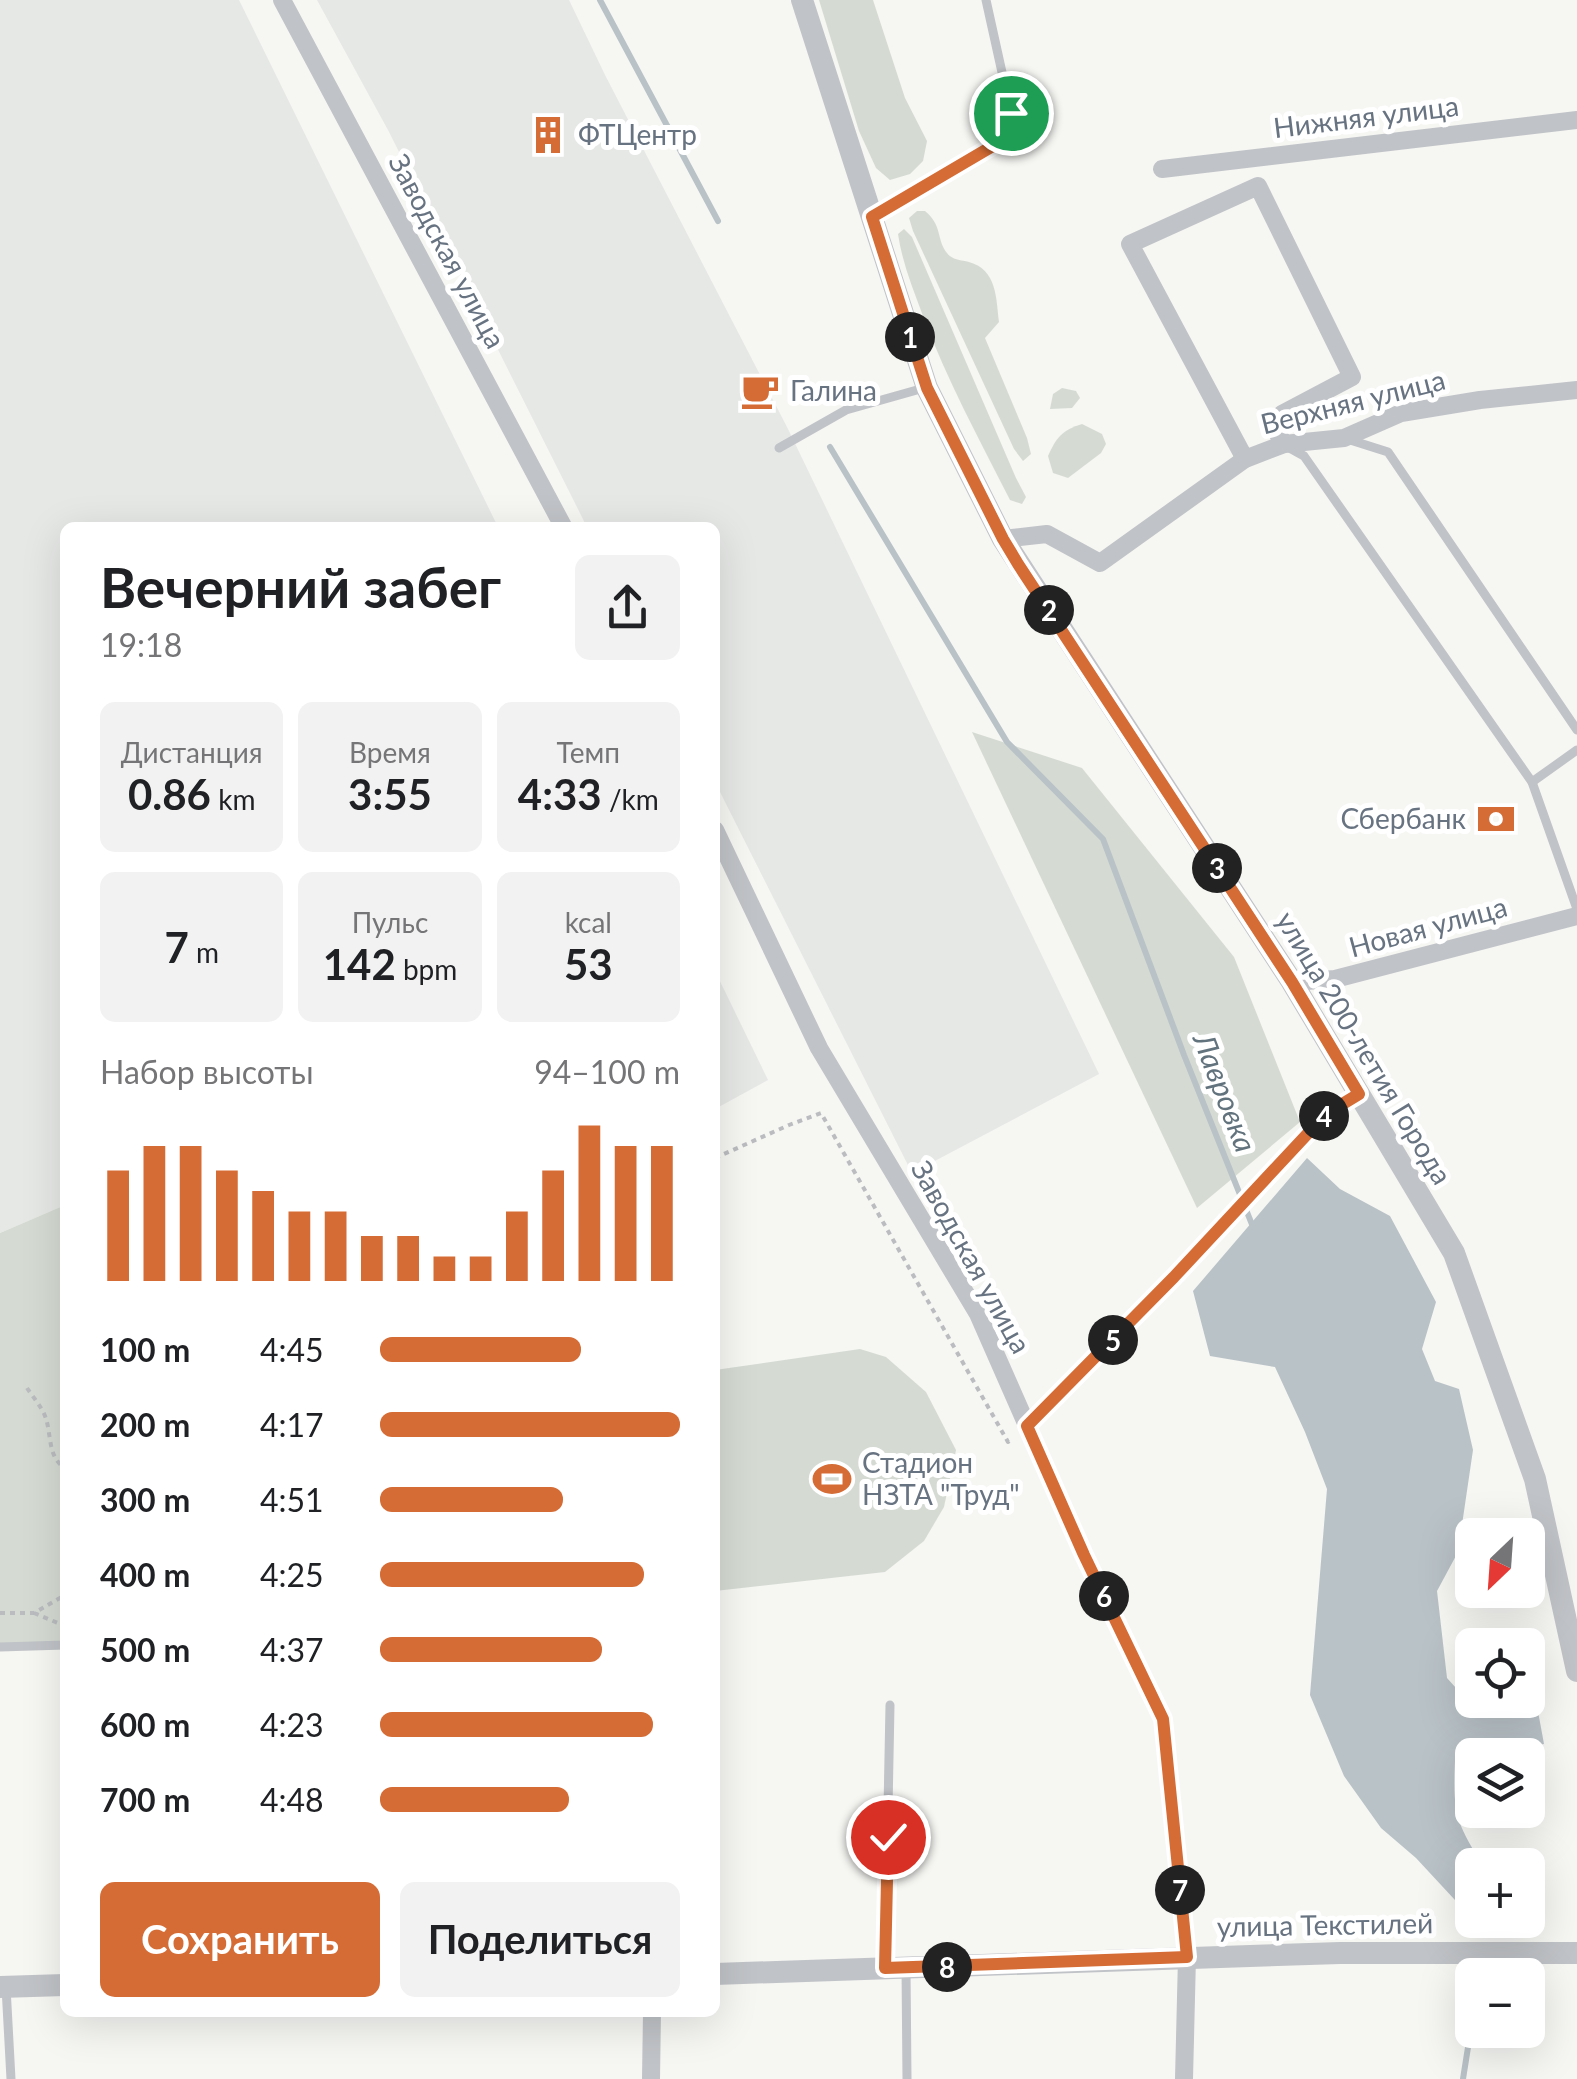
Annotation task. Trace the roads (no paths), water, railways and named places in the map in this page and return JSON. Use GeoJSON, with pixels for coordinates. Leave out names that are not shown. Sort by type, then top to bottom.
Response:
{"type":"FeatureCollection","features":[{"type":"Feature","properties":{"kind":"street","name":"Заводская улица"},"geometry":{"type":"LineString","coordinates":[[282,0],[561,522]]}},
{"type":"Feature","properties":{"kind":"street","name":"улица 200-летия Города"},"geometry":{"type":"LineString","coordinates":[[802,0],[927,388],[1003,539],[1292,982],[1454,1253],[1536,1478],[1577,1671]]}},
{"type":"Feature","properties":{"kind":"street","name":"Нижняя улица"},"geometry":{"type":"LineString","coordinates":[[1162,170],[1577,120]]}},
{"type":"Feature","properties":{"kind":"street"},"geometry":{"type":"LineString","coordinates":[[1245,459],[1130,244],[1258,186],[1352,377],[1282,414],[1275,428],[1284,444]]}},
{"type":"Feature","properties":{"kind":"street","name":"Верхняя улица"},"geometry":{"type":"LineString","coordinates":[[1003,539],[1047,534],[1100,564],[1245,459],[1284,444],[1344,438],[1400,413],[1577,390]]}},
{"type":"Feature","properties":{"kind":"street","name":"Заводская улица"},"geometry":{"type":"LineString","coordinates":[[720,840],[819,1048],[978,1314],[1084,1555],[1163,1719],[1187,1957],[1184,2079]]}},
{"type":"Feature","properties":{"kind":"street","name":"Новая улица"},"geometry":{"type":"LineString","coordinates":[[1292,982],[1335,979],[1577,912]]}},
{"type":"Feature","properties":{"kind":"street","name":"улица Текстилей"},"geometry":{"type":"LineString","coordinates":[[720,1974],[1340,1953],[1577,1954]]}},
{"type":"Feature","properties":{"kind":"street"},"geometry":{"type":"LineString","coordinates":[[3,1987],[60,1985]]}},
{"type":"Feature","properties":{"kind":"street"},"geometry":{"type":"LineString","coordinates":[[651,2079],[652,2017]]}},
{"type":"Feature","properties":{"kind":"lane"},"geometry":{"type":"LineString","coordinates":[[872,217],[1008,137],[1011,113],[986,0]]}},
{"type":"Feature","properties":{"kind":"lane"},"geometry":{"type":"LineString","coordinates":[[778,448],[846,410],[927,388]]}},
{"type":"Feature","properties":{"kind":"lane"},"geometry":{"type":"LineString","coordinates":[[1344,438],[1388,452],[1577,730]]}},
{"type":"Feature","properties":{"kind":"lane"},"geometry":{"type":"LineString","coordinates":[[1284,444],[1304,456],[1532,782],[1577,912]]}},
{"type":"Feature","properties":{"kind":"lane"},"geometry":{"type":"LineString","coordinates":[[1532,782],[1577,750]]}},
{"type":"Feature","properties":{"kind":"lane"},"geometry":{"type":"LineString","coordinates":[[0,1647],[60,1645]]}},
{"type":"Feature","properties":{"kind":"lane"},"geometry":{"type":"LineString","coordinates":[[890,1705],[895,1968],[907,2079]]}},
{"type":"Feature","properties":{"kind":"lane"},"geometry":{"type":"LineString","coordinates":[[3,1987],[11,2079]]}},
{"type":"Feature","properties":{"kind":"waterway","name":"Лавровка"},"geometry":{"type":"LineString","coordinates":[[600,0],[718,221]]}},
{"type":"Feature","properties":{"kind":"waterway","name":"Лавровка"},"geometry":{"type":"LineString","coordinates":[[830,447],[1007,742],[1103,839],[1253,1227]]}},
{"type":"Feature","properties":{"kind":"waterway","name":"Лавровка"},"geometry":{"type":"LineString","coordinates":[[1463,2079],[1468,2048]]}},
{"type":"Feature","properties":{"kind":"place","name":"ФТЦентр"},"geometry":{"type":"Point","coordinates":[548,135]}},
{"type":"Feature","properties":{"kind":"place","name":"Галина"},"geometry":{"type":"Point","coordinates":[760,391]}},
{"type":"Feature","properties":{"kind":"place","name":"Сбербанк"},"geometry":{"type":"Point","coordinates":[1496,819]}},
{"type":"Feature","properties":{"kind":"place","name":"Стадион НЗТА \"Труд\""},"geometry":{"type":"Point","coordinates":[832,1479]}}]}
